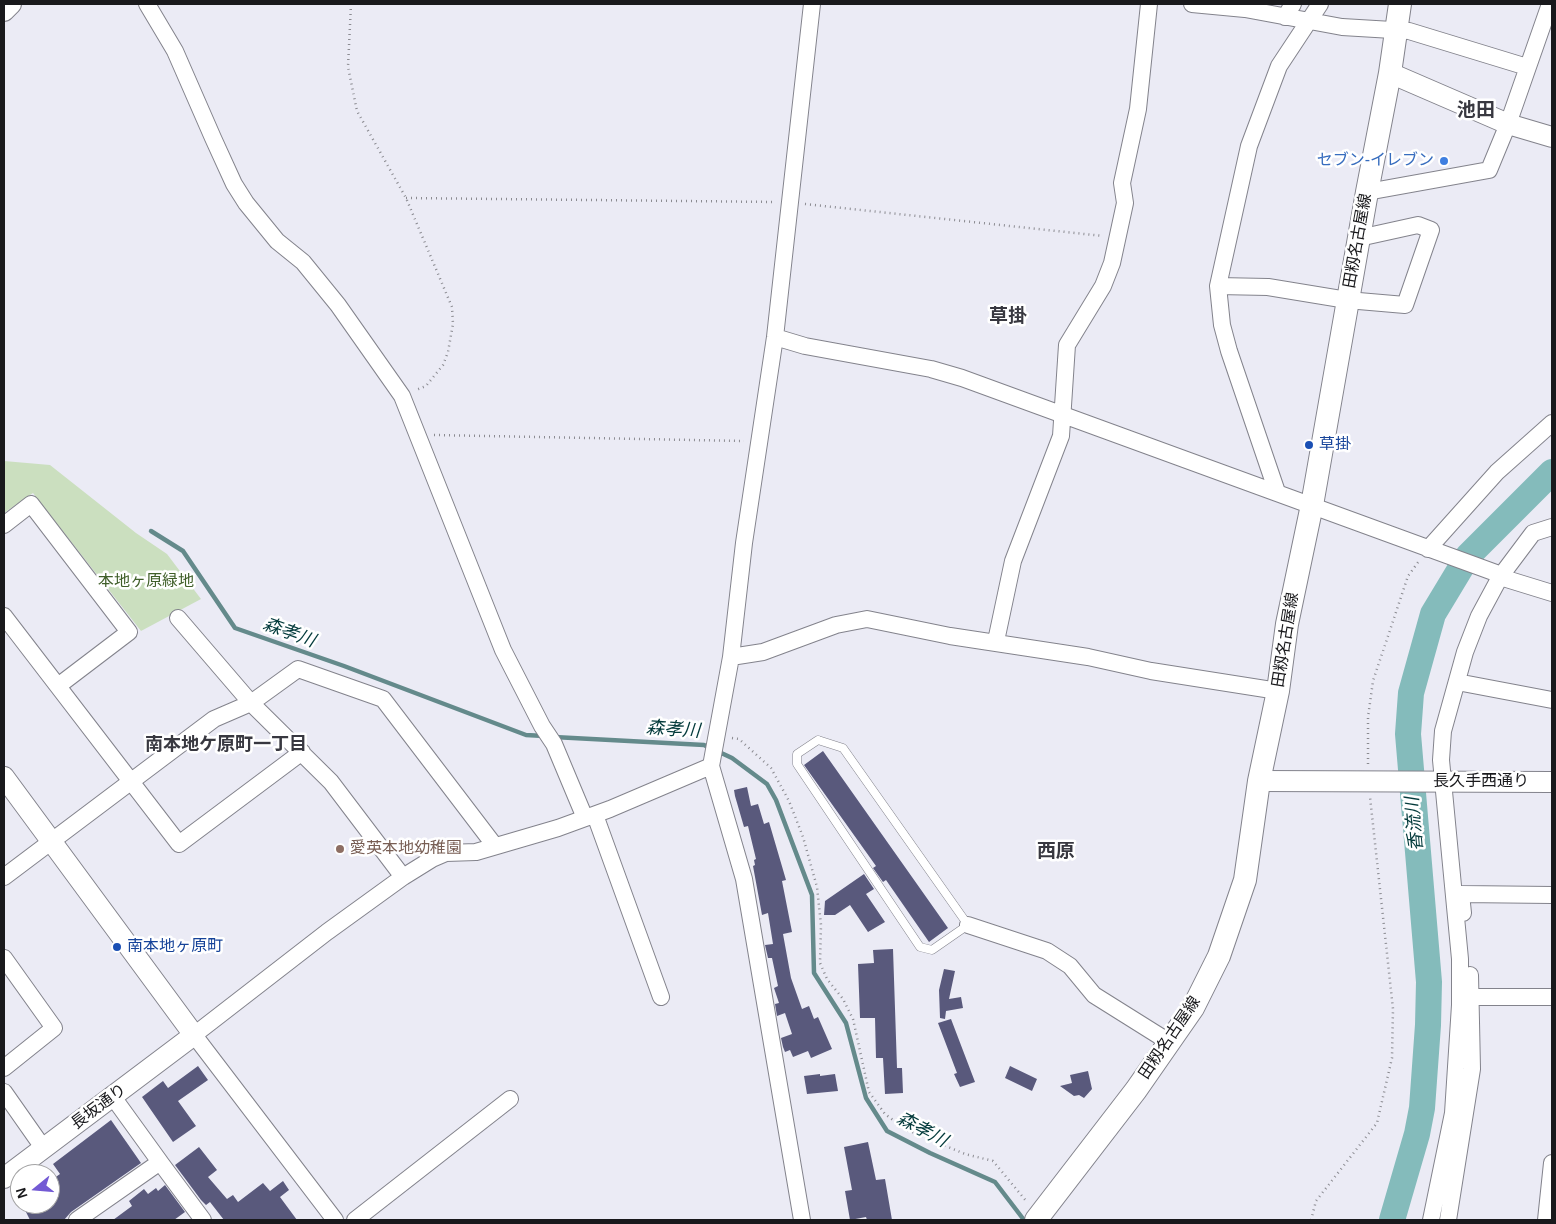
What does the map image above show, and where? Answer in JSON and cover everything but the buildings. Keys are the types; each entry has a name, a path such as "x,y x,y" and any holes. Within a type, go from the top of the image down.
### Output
{"main road":[{"name":"田籾名古屋線","path":"1037,1219 1136,1090 1193,1008 1219,956 1245,880 1259,781 1278,691 1287,624 1312,505 1347,300 1390,73 1400,4"}],"street":[{"path":"4,11 11,4"},
{"path":"147,4 175,51 227,169 246,204 277,241 303,262 338,305 402,396 503,650 542,726 554,744 590,816 661,997"},
{"path":"802,1220 744,879 712,762 732,657 744,543 775,337 789,226 812,4"},
{"path":"996,641 1013,561 1061,436 1064,416 1067,345 1103,286 1112,263 1125,203 1122,183 1138,109 1149,4"},
{"path":"1200,4 1245,9 1289,10 1309,21 1395,32 1409,31 1527,67"},
{"path":"1277,492 1229,351 1222,325 1218,286 1250,146 1279,66 1320,4"},
{"path":"1367,192 1489,170 1508,124 1550,4"},
{"path":"1390,73 1508,124 1552,137"},
{"path":"1218,286 1268,287 1347,300 1404,305 1431,230 1418,225 1359,238"},
{"path":"775,337 804,346 931,369 962,378 1277,492 1498,575 1552,593"},
{"path":"1430,550 1497,472 1552,422"},
{"path":"4,525 31,504 129,632 58,686"},
{"path":"1431,1220 1453,1113 1460,1005 1460,959 1440,781 1443,731 1456,682 1479,616 1498,575 1533,534 1552,527"},
{"path":"4,616 132,780 179,844 302,752"},
{"path":"178,618 251,703 331,782 402,877"},
{"path":"732,657 763,652 836,625 867,619 950,636 996,641 1151,671 1278,691"},
{"path":"4,877 214,719 251,703 298,669 383,699 494,846"},
{"path":"1456,682 1552,700"},
{"path":"194,1035 327,932 402,877 446,852 476,852 590,816 712,762"},
{"path":"4,777 194,1035 335,1220"},
{"name":"長久手西通り","path":"1259,781 1552,782"},
{"path":"1448,1220 1472,1069 1472,997 1461,894 1552,895"},
{"path":"968,925 1047,951 1070,966 1094,995 1169,1042"},
{"path":"4,958 54,1028 4,1068"},
{"path":"1472,997 1552,997"},
{"name":"長坂通り","path":"4,1178 194,1035"},
{"path":"4,1092 44,1149"},
{"path":"113,1097 203,1220"},
{"path":"355,1220 510,1099"},
{"path":"77,1220 160,1162"},
{"path":"1546,1220 1552,1163"}],"lane":[{"path":"818,740 843,748 968,925 932,950 920,946 796,764 797,754 818,740"}],"path":[{"path":"351,4 348,67 356,110 406,198 448,293 452,307 453,324 448,352 436,375 426,386 402,396"},
{"path":"406,198 790,202 1118,237"},
{"path":"418,435 760,441"},
{"path":"1311,1220 1316,1201 1377,1123 1392,1058 1393,1009 1372,782 1368,717 1373,681 1408,576 1430,550"},
{"path":"717,735 739,739 771,768 789,801 803,836 817,887 821,925 820,963 827,980 843,999 853,1020 870,1092 885,1114 905,1129 965,1154 993,1161 1009,1177 1037,1219"}],"green space":[{"name":"本地ヶ原緑地","path":"4,461 50,465 136,533 167,554 201,599 141,631 33,493 4,513"}],"waterway":[{"name":"香流川","path":"1392,1220 1417,1134 1422,1108 1428,1025 1429,982 1408,734 1411,693 1433,614 1468,556 1552,472"},
{"name":"森孝川","path":"151,531 183,551 235,628 344,666 526,735 544,736"},
{"name":"森孝川","path":"554,737 704,745 710,748"},
{"name":"森孝川","path":"717,751 732,758 767,784 776,800 812,895 814,973 846,1023 866,1098 887,1131 930,1153 995,1182 1024,1220"}],"place":[{"name":"セブン-イレブン","path":"1444,161"},
{"name":"草掛","path":"1309,445"},
{"name":"愛英本地幼稚園","path":"340,849"},
{"name":"南本地ヶ原町","path":"117,947"}],"district":[{"name":"池田","path":"1476,111"},
{"name":"草掛","path":"1008,317"},
{"name":"南本地ケ原町一丁目","path":"226,745"},
{"name":"西原","path":"1056,852"}]}
